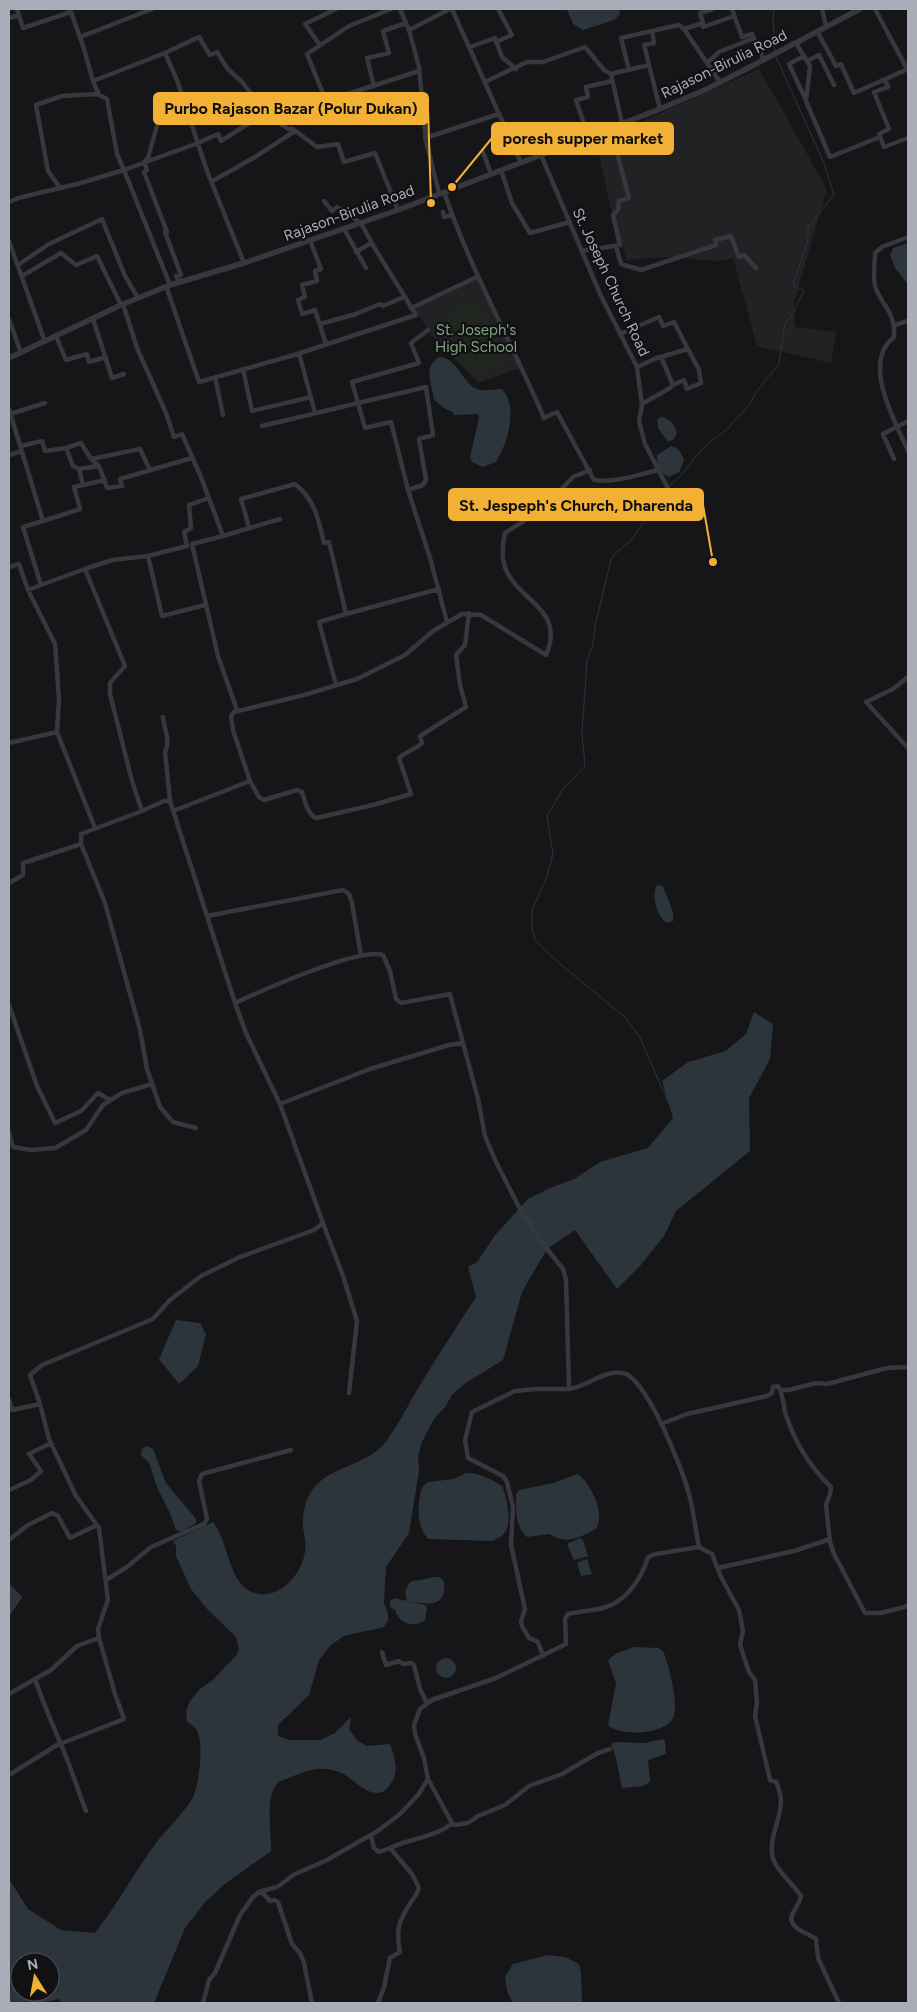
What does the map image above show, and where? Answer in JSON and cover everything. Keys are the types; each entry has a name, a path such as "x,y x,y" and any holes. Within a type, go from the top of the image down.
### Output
{"street":[{"path":"17,9 23,28 71,12 98,94"},
{"path":"80,37 152,9"},
{"path":"320,45 305,24 336,9"},
{"path":"391,9 349,26 306,54 326,101 419,71"},
{"path":"400,9 410,30 419,71 425,138 442,192 477,278 526,374 544,418 558,412 594,480 605,481 658,470"},
{"path":"410,30 451,9 470,47 520,163"},
{"path":"496,42 512,35 498,9"},
{"path":"711,9 700,13 703,27 734,16"},
{"path":"732,9 742,37 752,34 764,60"},
{"path":"822,9 826,26"},
{"name":"Rajason-Birulia Road","path":"9,358 122,305 180,281 244,263 398,210 660,109 764,60 859,9"},
{"path":"817,31 836,66 841,64 854,93 908,69 875,9"},
{"path":"9,18 19,15"},
{"path":"374,86 367,58 389,53 383,32 406,23"},
{"path":"684,29 703,24"},
{"path":"629,70 621,38 679,25 684,29 720,82"},
{"path":"652,31 654,43 644,45 660,109"},
{"path":"93,81 165,53 199,37 210,55 217,52 226,68 244,83 266,114 288,129 295,131 317,146 338,144 344,162 376,153 398,210"},
{"path":"470,47 495,38 502,57 516,69"},
{"path":"707,62 719,52 754,38"},
{"path":"796,43 810,66 806,101"},
{"path":"485,82 516,69 527,62 543,62 586,47 604,70 611,74 648,65"},
{"path":"165,53 211,182 244,263"},
{"path":"834,85 819,55 789,64 830,158 890,130 874,92 888,87 885,79"},
{"path":"582,251 620,245 613,215 618,210 619,201 629,198 616,149 633,142 624,122 611,74"},
{"path":"588,136 576,100 588,97 586,87 612,81"},
{"path":"60,188 48,172 36,106 62,96 98,94 108,99 117,154 168,286 175,315 199,382 300,353 416,315 371,243 361,223 337,208 332,211 324,202"},
{"path":"144,162 148,158 158,118 186,110"},
{"path":"9,202 124,170 198,144 218,134 222,141 266,114"},
{"path":"425,138 500,114"},
{"path":"211,182 295,131"},
{"path":"880,136 884,147 908,138"},
{"path":"483,152 491,174"},
{"name":"St. Joseph Church Road","path":"541,155 601,296 637,367 642,404 639,421 645,444 676,504"},
{"path":"144,162 147,170 144,172 167,232 165,232 181,275 176,276 180,281"},
{"path":"501,170 512,203 530,233 570,222"},
{"path":"443,212 444,217 452,216"},
{"path":"18,265 48,244 102,219 125,276 138,298"},
{"path":"344,229 366,268"},
{"path":"616,246 621,264 642,270 716,245 715,240 731,236 739,257 744,255 756,268"},
{"path":"908,237 882,247 875,253 875,288 895,325 894,337 887,342 880,359 880,378 884,393 898,428 907,444 908,451"},
{"path":"310,240 321,269 315,270 317,281 302,285 305,298 298,300 302,314 316,310 326,344"},
{"path":"9,241 45,342"},
{"path":"356,252 371,243"},
{"path":"22,276 61,253 76,265 97,256 122,305 137,348 174,437 182,434 223,536"},
{"path":"411,308 477,278"},
{"path":"320,324 356,314 380,304 383,306 404,297"},
{"path":"620,334 659,317 663,326 674,322 699,370 702,383 687,389 684,380 642,404"},
{"path":"9,319 21,353"},
{"path":"93,319 112,378 124,374"},
{"path":"895,325 908,321"},
{"path":"428,330 410,343 419,363 352,382 365,428 390,422 447,622"},
{"path":"56,336 66,360 87,354 89,362 106,358"},
{"path":"637,367 688,349"},
{"path":"300,353 315,412"},
{"path":"661,357 673,385"},
{"path":"243,370 252,412 311,397"},
{"path":"215,377 223,414"},
{"path":"262,426 426,387 433,436 419,439 426,480 423,485 408,490"},
{"path":"43,521 10,412 45,403"},
{"path":"894,459 883,434 898,428 908,421"},
{"path":"9,430 15,428"},
{"path":"9,455 21,448 42,441 45,451 66,448 81,443 91,459 99,466 107,488 122,486 120,478 192,458"},
{"path":"66,448 73,466 79,468 99,466"},
{"path":"91,459 140,449 150,470"},
{"path":"79,468 82,485"},
{"path":"469,613 465,645 456,654 460,685 466,707 420,736 422,743 416,749 403,754 399,758 411,794 373,806 316,818 309,811 302,792 297,790 264,800 259,797 250,781 233,730 231,716 237,710 296,697 357,679 404,655 447,622 462,614 469,613 481,615 546,655 550,646 550,627 546,613 512,580 507,571 503,555 505,534 544,508 572,477 590,470"},
{"path":"41,585 23,527 80,509 74,486 105,480"},
{"path":"249,527 241,499 295,484 306,493 317,515 324,543 329,542 346,614"},
{"path":"209,498 189,505 191,528 184,532 218,656 237,710"},
{"path":"28,590 112,560 148,556 280,519"},
{"path":"148,556 162,616 205,605"},
{"path":"9,568 18,564 28,590 55,644 59,699 57,732 95,828"},
{"path":"85,570 125,666 110,683 110,694 132,781 142,811"},
{"path":"336,686 319,622 438,589"},
{"path":"908,677 893,689 866,702 908,748"},
{"path":"163,717 167,737 168,748 165,752 172,811 235,1003 246,1033 280,1104 343,1276 356,1321 349,1393"},
{"path":"9,743 57,732"},
{"path":"172,811 250,781"},
{"path":"170,801 164,801 81,834 81,844 105,903 140,1030 147,1069 160,1107 174,1122 196,1128"},
{"path":"9,883 23,875 23,863 81,844"},
{"path":"207,916 343,890 349,894 352,903 361,956"},
{"path":"235,1003 288,979 373,954 383,955 390,971 396,1000 401,1003 450,994 478,1099 485,1136 519,1207 544,1245 563,1269 566,1280 569,1389"},
{"path":"9,1005 37,1086 55,1124 81,1111 98,1093 110,1100"},
{"path":"280,1104 370,1069 449,1045 462,1044"},
{"path":"9,1132 14,1148 31,1150 55,1148 86,1130 103,1105 110,1100 122,1093 152,1084"},
{"path":"9,1775 32,1759 60,1744 124,1719 99,1638 98,1629 108,1600 97,1526 76,1496 51,1443 30,1375 42,1365 153,1319 170,1300 201,1276 240,1257 314,1230 322,1223"},
{"path":"781,1390 789,1390 816,1383 827,1384 887,1368 908,1366"},
{"path":"543,1656 538,1642 529,1638 522,1626 525,1609 511,1546 513,1507 507,1482 503,1476 468,1458 465,1440 467,1425 472,1412 484,1404 514,1391 579,1388 600,1376 620,1372 630,1375 646,1394 674,1450 692,1504 699,1547"},
{"path":"661,1424 677,1417 767,1396 772,1393 773,1387 778,1386 803,1454 830,1488 826,1505 830,1539 834,1554 866,1613 908,1606"},
{"path":"9,1399 12,1410 40,1404"},
{"path":"9,1490 31,1480 41,1471 29,1454 51,1443"},
{"path":"106,1580 127,1567 151,1547 204,1524 207,1519 199,1481 202,1474 291,1450"},
{"path":"9,1540 28,1525 52,1513 58,1516 70,1538 97,1526"},
{"path":"718,1568 794,1550 830,1539"},
{"path":"610,1749 598,1753 562,1774 529,1786 505,1805 478,1816 468,1823 454,1826 428,1778 414,1725 420,1709 427,1704 496,1678 567,1643 565,1619 568,1614 608,1606 618,1601 635,1585 648,1557 695,1546 699,1547 712,1554 726,1587 737,1603 744,1631 740,1644 749,1672 754,1676 757,1703 755,1716 770,1780 776,1782 781,1798 782,1808 772,1855 777,1866 801,1896 799,1904 791,1916 792,1923 796,1928 816,1939 818,1958 839,2003"},
{"path":"9,1694 51,1670 77,1646 99,1638"},
{"path":"382,1652 386,1665 399,1661 403,1664 412,1663 427,1704"},
{"path":"35,1679 86,1811"},
{"path":"203,2003 209,1980 215,1973 240,1915 253,1897 259,1892 277,1887 295,1874 332,1858 371,1835 412,1803 428,1778"},
{"path":"371,1835 374,1848 379,1852 400,1843 446,1829 452,1823"},
{"path":"378,2003 382,1996 390,1958 400,1952 398,1928 419,1888 409,1870 390,1848"},
{"path":"259,1892 270,1901 275,1900 278,1902 292,1944 300,1953 304,1963 312,2003"}],"shaded area":[{"path":"567,9 619,9 620,14 614,20 583,30 573,24"},
{"path":"759,69 827,189 794,302 795,327 836,332 831,363 757,346 733,258 716,261 666,257 627,260 610,206 596,140"},
{"path":"908,243 908,284 895,268 890,255 893,248"},
{"path":"477,280 520,368 478,383 432,336 413,306"},
{"path":"440,357 456,366 467,382 477,389 502,389 507,396 510,405 510,426 504,446 496,462 483,467 472,462 470,457 479,418 478,414 454,415 452,411 447,410 434,400 429,371 434,361"},
{"path":"661,417 671,422 677,433 674,439 668,442 658,428 657,419"},
{"path":"671,446 678,449 684,461 679,472 669,477 660,468 657,462 657,455"},
{"path":"657,885 663,886 672,908 673,921 667,923 660,916 655,900"},
{"path":"754,1012 773,1024 770,1059 749,1098 750,1151 676,1211 664,1236 640,1266 617,1289 575,1230 547,1249 522,1292 503,1360 464,1384 451,1396 446,1406 434,1419 422,1442 418,1456 419,1471 409,1533 386,1567 384,1603 388,1613 388,1620 384,1627 344,1636 331,1645 319,1660 309,1695 278,1725 278,1736 290,1740 321,1740 335,1733 351,1717 349,1729 358,1741 367,1746 390,1744 396,1770 390,1785 379,1793 372,1792 366,1790 342,1773 320,1769 308,1771 280,1781 275,1787 270,1804 271,1851 225,1884 206,1901 185,1928 154,2003 61,2003 60,1952 10,1952 10,2002 46,2002 9,2003 9,1879 28,1909 61,1930 95,1933 151,1850 177,1819 195,1793 199,1775 200,1743 196,1729 187,1721 186,1711 190,1701 200,1689 213,1680 236,1656 239,1649 236,1637 208,1610 191,1589 176,1556 176,1546 173,1541 213,1522 219,1531 236,1575 249,1591 268,1594 276,1592 290,1581 300,1567 305,1551 303,1516 306,1501 320,1482 337,1471 375,1452 392,1433 431,1366 476,1297 468,1267 477,1262 496,1234 528,1199 574,1179 600,1162 648,1148 673,1118 662,1081 688,1062 726,1051 746,1034"},
{"path":"176,1320 200,1323 206,1334 198,1366 179,1384 159,1359"},
{"path":"147,1446 153,1449 166,1483 196,1519 196,1523 181,1532 176,1530 157,1487 149,1463 141,1455 142,1449"},
{"path":"466,1473 485,1477 502,1486 506,1496 508,1516 505,1532 501,1537 492,1541 428,1539 421,1527 419,1514 422,1487 428,1482 454,1479"},
{"path":"578,1474 588,1485 596,1500 599,1523 596,1529 567,1540 549,1534 527,1537 518,1523 516,1494 519,1490 553,1483"},
{"path":"580,1538 583,1540 588,1556 574,1560 567,1544"},
{"path":"587,1559 592,1574 581,1576 577,1563"},
{"path":"439,1577 444,1581 444,1590 439,1600 434,1603 407,1601 405,1591 410,1582"},
{"path":"9,1583 22,1597 9,1617"},
{"path":"394,1598 425,1605 427,1608 425,1620 416,1624 403,1621 395,1610 390,1607 390,1601"},
{"path":"634,1647 658,1648 663,1651 668,1665 675,1701 674,1716 670,1722 663,1727 643,1732 623,1731 608,1725 616,1683 608,1660 617,1653"},
{"path":"446,1658 453,1661 456,1668 453,1675 446,1678 439,1675 436,1668 439,1661"},
{"path":"663,1739 666,1754 648,1760 650,1782 643,1786 622,1788 611,1744 616,1742 645,1743"},
{"path":"548,1955 565,1957 579,1964 582,2003 513,2003 507,1991 505,1977 513,1964"}],"green space":[{"name":"St. Joseph's High School","path":"478,300 507,361 473,377 444,316"}],"waterway":[{"path":"774,9 775,51"},
{"path":"669,486 682,475 705,446 731,426 779,364 785,323 791,317 804,292 802,289 794,287 794,282 808,240 808,227 834,195 824,163 776,57"},
{"path":"666,489 632,539 611,560 595,626 593,644 587,661 582,734 585,766 563,789 547,816 553,854 546,879 532,910 532,928 535,940 561,965 625,1017 640,1038 669,1104"}],"place":[{"name":"poresh supper market","path":"452,187"},
{"name":"Purbo Rajason Bazar (Polur Dukan)","path":"431,203"},
{"name":"St. Jespeph's Church, Dharenda","path":"713,562"}]}
